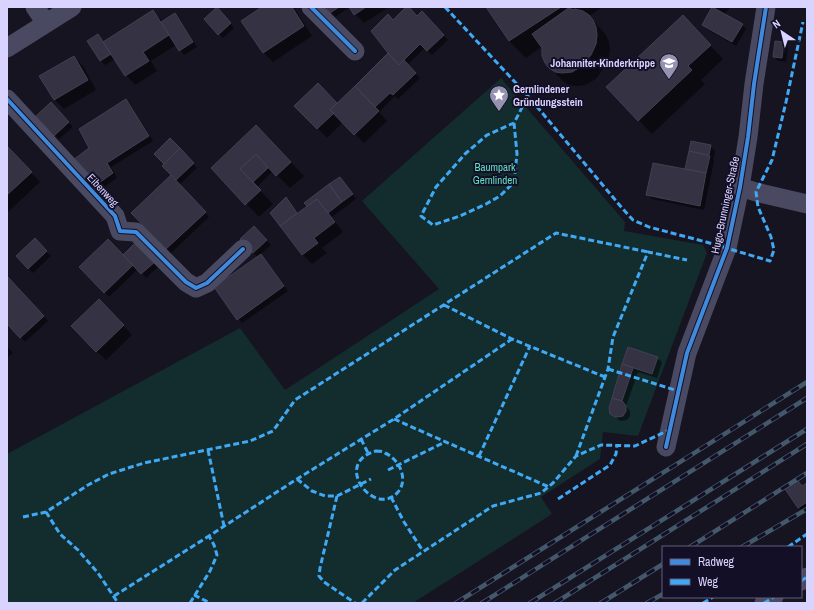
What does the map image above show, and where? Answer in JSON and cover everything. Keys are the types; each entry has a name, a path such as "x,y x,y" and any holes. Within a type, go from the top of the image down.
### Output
{"street":[{"path":"35,7 46,23"},
{"path":"7,48 72,7"},
{"path":"311,7 355,51"},
{"name":"Hugo-Brunninger-Straße","path":"666,447 687,353 727,248 740,187 766,7"},
{"name":"Eibenweg","path":"7,99 115,216 120,231 136,232 186,282 196,288 207,283 244,249"},
{"path":"740,187 807,204"}],"green space":[{"name":"Baumpark Gernlinden","path":"501,78 625,222 624,231 703,245 707,253 638,436 603,432 600,459 541,497 552,514 413,603 7,603 7,454 240,328 285,390 439,289 362,201"}],"building":[{"path":"217,7 231,23 218,35 204,19"},
{"path":"262,7 292,7 304,26 263,53 241,21"},
{"path":"326,7 339,7 330,13"},
{"path":"349,7 366,7 354,15"},
{"path":"406,7 409,7 417,16 422,11 444,35 427,51 420,44 399,65 371,31 388,14 393,20"},
{"path":"486,7 561,7 509,41"},
{"path":"570,7 572,10 575,9 583,11 593,20 597,35 596,44 591,55 582,66 572,72 555,72 545,63 542,56 542,48 532,34"},
{"path":"712,7 743,24 732,42 702,25"},
{"path":"153,10 169,35 143,52 149,61 125,76 103,42"},
{"path":"175,13 193,42 179,51 161,22"},
{"path":"683,15 711,45 688,66 692,70 638,121 606,87"},
{"path":"98,34 111,54 100,61 87,41"},
{"path":"775,41 784,42 782,58 773,57"},
{"path":"388,53 399,65 404,60 416,73 393,95 390,93 375,107 355,86"},
{"path":"74,56 88,80 54,100 39,76"},
{"path":"318,83 337,103 330,110 334,113 317,129 294,106"},
{"path":"355,86 379,111 354,135 330,110"},
{"path":"126,99 149,136 107,163 113,173 96,185 73,160 89,148 79,129"},
{"path":"51,102 69,122 54,136 36,116"},
{"path":"256,125 291,162 276,176 256,154 240,169 261,190 245,205 211,168"},
{"path":"170,138 180,148 164,164 154,154"},
{"path":"691,141 711,145 709,155 689,151"},
{"path":"7,146 32,172 7,195"},
{"path":"180,148 194,163 176,180 162,166"},
{"path":"689,151 710,156 706,173 685,169"},
{"path":"256,154 268,168 253,182 240,169"},
{"path":"653,163 706,173 700,206 646,195"},
{"path":"171,175 206,212 166,249 131,213"},
{"path":"340,177 353,194 342,202 329,184"},
{"path":"329,184 342,202 328,213 317,199 307,206 304,203"},
{"path":"286,197 297,213 280,226 270,213"},
{"path":"317,199 335,222 314,238 318,243 302,255 280,226"},
{"path":"254,226 267,240 253,253 240,239"},
{"path":"35,238 47,251 28,269 16,256"},
{"path":"108,239 133,265 104,293 79,267"},
{"path":"137,241 156,261 141,274 123,255"},
{"path":"261,254 284,286 237,320 214,287"},
{"path":"7,276 44,316 20,338 7,324"},
{"path":"99,299 124,325 96,352 71,326"},
{"path":"628,347 658,357 652,374 622,364"},
{"path":"622,364 633,368 622,401 612,398"},
{"path":"612,398 622,401 626,406 626,411 623,416 615,417 610,414 609,408"},
{"path":"798,481 802,486 807,483 807,502 798,508 785,489"}],"railway":[{"path":"456,603 807,382"},
{"path":"482,603 807,398"},
{"path":"530,603 807,429"},
{"path":"555,603 807,444"},
{"path":"692,546 807,473"},
{"path":"744,546 807,509"},
{"path":"601,603 662,565"},
{"path":"647,603 662,595"}],"marked path":[{"path":"445,7 528,96 633,220 649,227 770,261 774,250 771,237 758,207 756,192 772,160 803,22"},
{"path":"514,123 517,154 514,182 500,196 460,216 433,225 421,216 436,187 465,154 487,135 514,123 528,96"},
{"path":"23,517 46,512 88,485 109,474 144,463 250,441 273,431 295,400 556,233 648,252"},
{"path":"576,456 608,369 613,337 648,252 687,260"},
{"path":"444,305 512,339 605,377"},
{"path":"190,603 210,571 217,555 209,536 394,419 512,339"},
{"path":"479,456 530,346"},
{"path":"608,369 678,391"},
{"path":"394,419 549,487"},
{"path":"362,603 395,570 493,506 541,493 553,483 576,456 601,445 635,446 669,430"},
{"path":"361,439 368,453"},
{"path":"388,470 445,442"},
{"path":"558,499 610,465 616,454 617,445"},
{"path":"208,450 224,526"},
{"path":"376,451 381,451 390,456 401,470 403,481 401,487 398,492 389,498 379,499 369,494 362,486 357,476 357,466 363,457 376,451"},
{"path":"297,479 312,491 325,496 337,496 371,479"},
{"path":"337,496 319,576 324,582 355,603"},
{"path":"391,497 404,522 423,551"},
{"path":"46,512 60,534 78,550 98,573 118,603"},
{"path":"789,546 807,534"},
{"path":"114,596 209,536"},
{"path":"802,580 807,577"},
{"path":"194,595 210,603"},
{"path":"703,603 711,598"},
{"path":"764,603 772,598"}],"cycle path":[{"path":"311,7 355,51"},
{"path":"666,447 687,353 727,248 740,187 766,7"},
{"path":"7,99 115,216 120,231 136,232 186,282 196,288 207,283 243,249"}],"place":[{"name":"Johanniter-Kinderkrippe","path":"669,80"},
{"name":"Gernlindener Gründungsstein","path":"499,112"}]}
